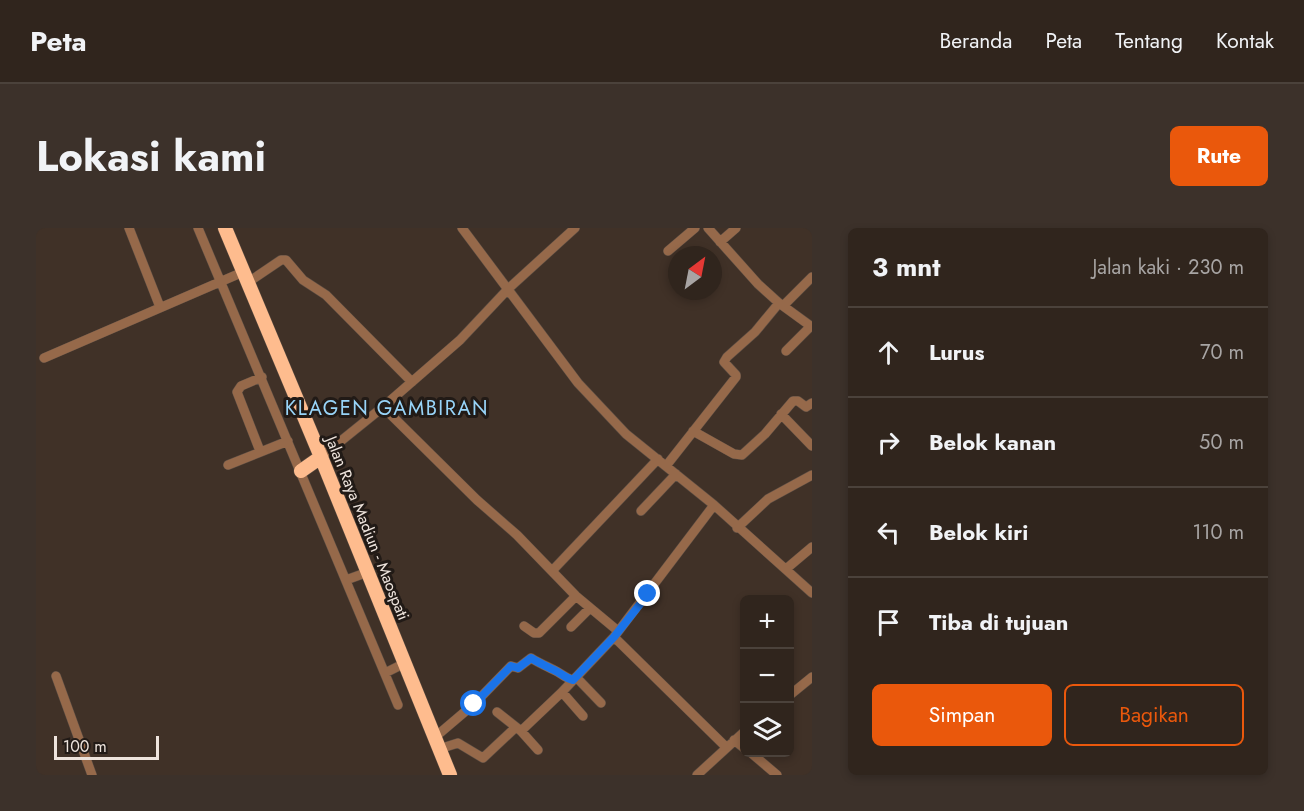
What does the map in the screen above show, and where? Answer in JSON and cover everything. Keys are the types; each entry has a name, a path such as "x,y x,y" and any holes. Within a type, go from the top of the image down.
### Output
{"highway":[{"name":"Jalan Raya Madiun - Maospati","path":"225,228 450,775"},
{"path":"301,471 321,457"}],"street":[{"path":"129,228 160,307"},
{"path":"198,228 398,705"},
{"path":"462,228 578,383 626,434 714,505 812,593"},
{"path":"321,457 460,340 508,289 575,228"},
{"path":"674,246 695,228"},
{"path":"708,228 744,270 781,304 812,327 786,351"},
{"path":"720,242 736,228"},
{"path":"44,357 220,282 245,278 281,260 286,260 303,280 326,295 412,382"},
{"path":"666,466 736,377 724,362 727,357 812,277"},
{"path":"260,451 237,392 240,386 262,377"},
{"path":"693,431 734,454 742,455 765,434 796,399 806,407 812,403"},
{"path":"383,407 477,500 517,535 726,747"},
{"path":"781,414 812,446"},
{"path":"228,465 288,441"},
{"path":"552,571 658,459"},
{"path":"641,511 676,474"},
{"path":"737,528 768,499 812,475"},
{"path":"437,743 458,743 483,758 519,729 561,692 616,634 714,505"},
{"path":"786,569 812,547"},
{"path":"346,580 368,572"},
{"path":"524,626 534,633 539,633 576,596"},
{"path":"572,627 590,608"},
{"path":"437,743 511,666 518,668 531,658 567,679 575,678"},
{"path":"385,673 405,663"},
{"path":"56,676 92,775"},
{"path":"794,691 812,677"},
{"path":"575,678 601,703"},
{"path":"561,692 583,716"},
{"path":"497,712 519,729 537,750"},
{"path":"697,775 740,735"},
{"path":"734,740 740,745"},
{"path":"755,757 777,775"}],"district":[{"name":"KLAGEN GAMBIRAN","path":"387,408"}],"route":[{"path":"474,704 511,666 518,668 531,658 567,679 573,680 614,637 648,594"}]}
